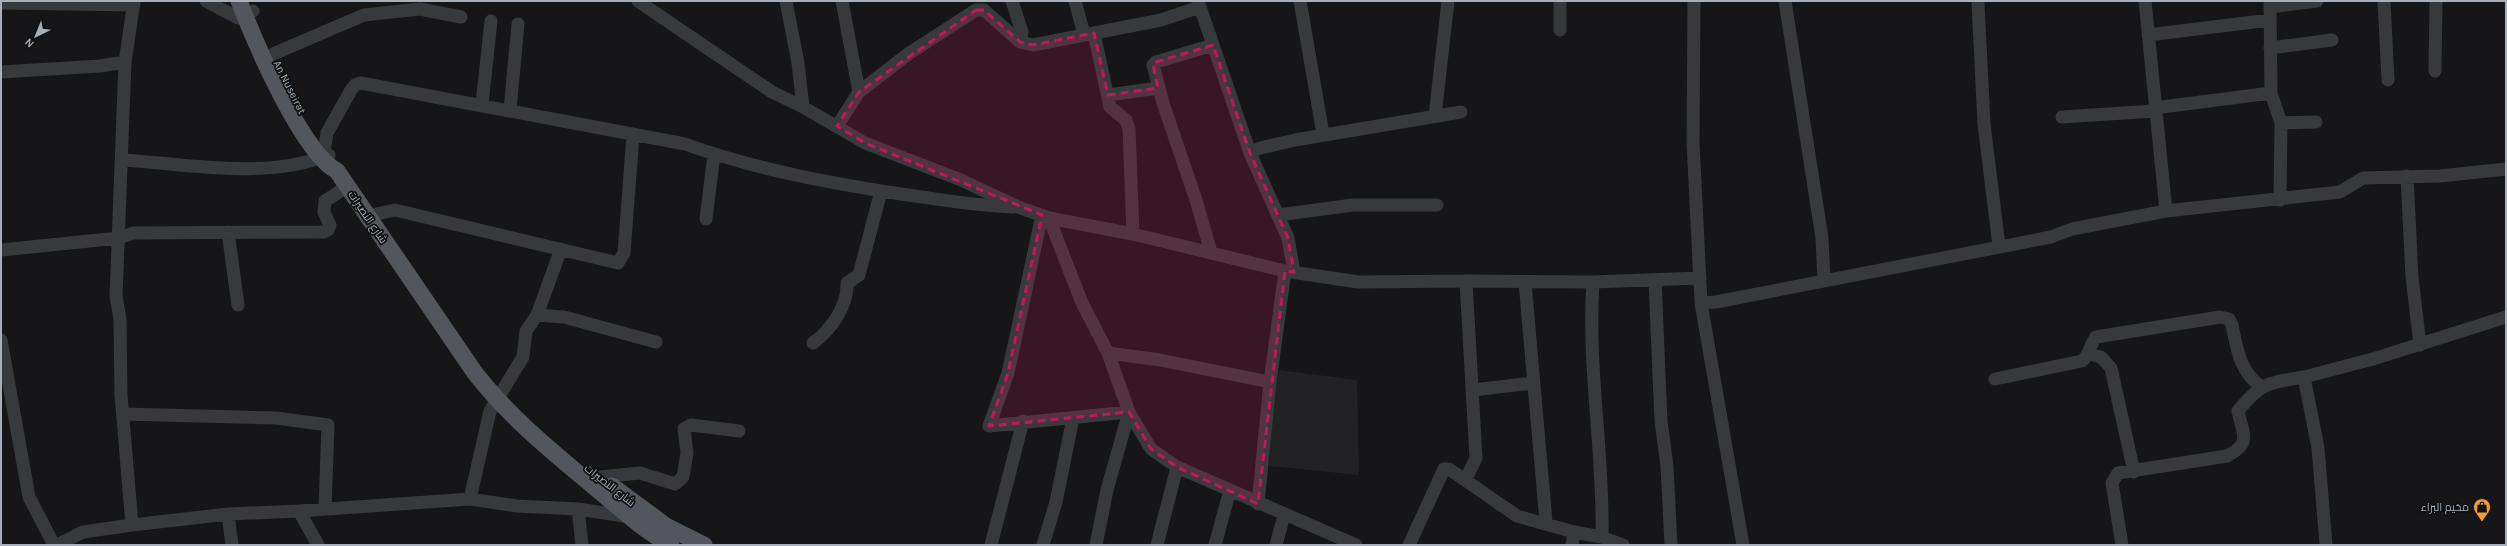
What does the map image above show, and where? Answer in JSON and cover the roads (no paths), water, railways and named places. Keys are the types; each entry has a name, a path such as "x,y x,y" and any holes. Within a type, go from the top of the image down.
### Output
{"main road":[{"name":"An Nuseirat","path":"247,7 273,54 301,110 337,171"},
{"path":"247,7 281,95 297,123 325,153"},
{"name":"شارع النصيرات","path":"337,171 475,373 496,401 542,445 632,518 670,545"},
{"name":"شارع النصيرات","path":"518,422 543,436 666,526 704,545"}],"street":[{"path":"206,1 238,18 247,7"},
{"path":"638,1 772,92 803,107 865,143 961,180 1018,207 1046,217 1133,234 1290,272 1358,282 1592,282 1700,278"},
{"path":"786,1 798,62 803,107"},
{"path":"842,1 859,92"},
{"path":"1012,1 1022,32 1020,42"},
{"path":"1075,1 1089,34 1110,107 1126,120 1128,129 1133,234"},
{"path":"1300,1 1323,134"},
{"path":"1435,116 1448,1"},
{"path":"1560,1 1560,30"},
{"path":"1694,1 1694,142 1701,303 1743,545"},
{"path":"1785,1 1822,238 1824,281"},
{"path":"2145,1 2154,109 2166,211"},
{"path":"2148,35 2270,9 2317,1"},
{"path":"2384,1 2388,80"},
{"path":"2434,71 2436,1"},
{"path":"1,3 134,3 125,62 123,160 116,296 120,319 121,395 124,414 132,525"},
{"path":"1978,3 1984,124 1999,246"},
{"path":"837,126 859,92 908,54 976,10 984,10 1020,42 1033,45 1161,20 1199,4 1250,153 1288,238 1290,272 1270,382 1258,504"},
{"path":"2270,9 2271,93 2280,123 2280,200"},
{"path":"273,54 364,15 420,10 461,17"},
{"path":"482,104 491,21"},
{"path":"510,110 518,24"},
{"path":"2270,48 2332,40"},
{"path":"1211,252 1196,200 1158,88 1153,65 1156,62 1213,45"},
{"path":"1,72 100,66 125,62"},
{"path":"123,160 209,169 298,165 325,153 327,133 354,85 361,83 482,104 633,135 685,144 714,154 842,185 988,206 1018,207"},
{"path":"1108,96 1158,88"},
{"path":"2062,117 2154,109 2271,93"},
{"path":"1250,153 1260,148 1323,134 1461,112"},
{"path":"2280,123 2316,122"},
{"path":"368,216 395,210 618,263 624,253 633,135"},
{"path":"706,219 714,154"},
{"path":"1701,303 2051,237 2072,229 2166,211 2280,200 2340,192 2363,178 2440,176 2506,168"},
{"path":"2407,176 2412,277 2420,345"},
{"path":"1,250 119,238 133,233 324,232 328,230 330,225 324,212 325,201 348,186"},
{"path":"813,344 826,334 848,293 848,283 859,275 881,191"},
{"path":"1278,215 1354,205 1437,205"},
{"path":"1046,217 1082,303 1108,353 1129,412 1151,449 1177,467 1284,515 1334,540 1356,545"},
{"path":"1046,217 1008,373 989,426 1023,421 1073,418 1129,412"},
{"path":"228,232 238,305"},
{"path":"470,499 490,411 523,357 526,331 537,315 561,249"},
{"path":"1656,280 1661,421 1667,466 1671,545"},
{"path":"1466,281 1476,458 1466,479"},
{"path":"1525,282 1532,383 1546,522"},
{"path":"1592,282 1590,315 1603,496 1602,537"},
{"path":"537,315 564,317 656,342"},
{"path":"1995,379 2082,361 2090,354 2092,342 2096,337 2220,317 2229,319 2232,325 2243,368 2251,380 2262,387"},
{"path":"2122,545 2112,483 2118,473 2134,472 2227,456 2241,449 2244,442 2238,411 2252,394 2262,387 2269,383 2304,377 2420,345 2506,317"},
{"path":"1,340 28,498 55,545 83,532 228,514 299,511 470,499 517,506 578,509 632,518"},
{"path":"1108,353 1160,360 1270,382"},
{"path":"2090,354 2101,357 2111,368 2134,472"},
{"path":"2304,377 2318,448 2326,545"},
{"path":"1473,390 1532,383"},
{"path":"1096,545 1107,490 1129,412"},
{"path":"124,414 276,418 328,425 326,508"},
{"path":"1043,545 1056,502 1073,418"},
{"path":"996,544 1023,421"},
{"path":"600,477 640,473 675,484 683,477 687,453 684,429 691,425 739,431"},
{"path":"1157,545 1177,467"},
{"path":"1409,545 1444,469 1450,469 1517,516 1546,522 1574,532 1602,537 1623,545"},
{"path":"1215,545 1230,490"},
{"path":"578,509 582,545"},
{"path":"299,511 318,545"},
{"path":"228,514 232,545"},
{"path":"1276,545 1284,515"},
{"path":"1572,545 1574,532"}],"place":[{"name":"مخيم البراء","path":"2482,522"}]}
